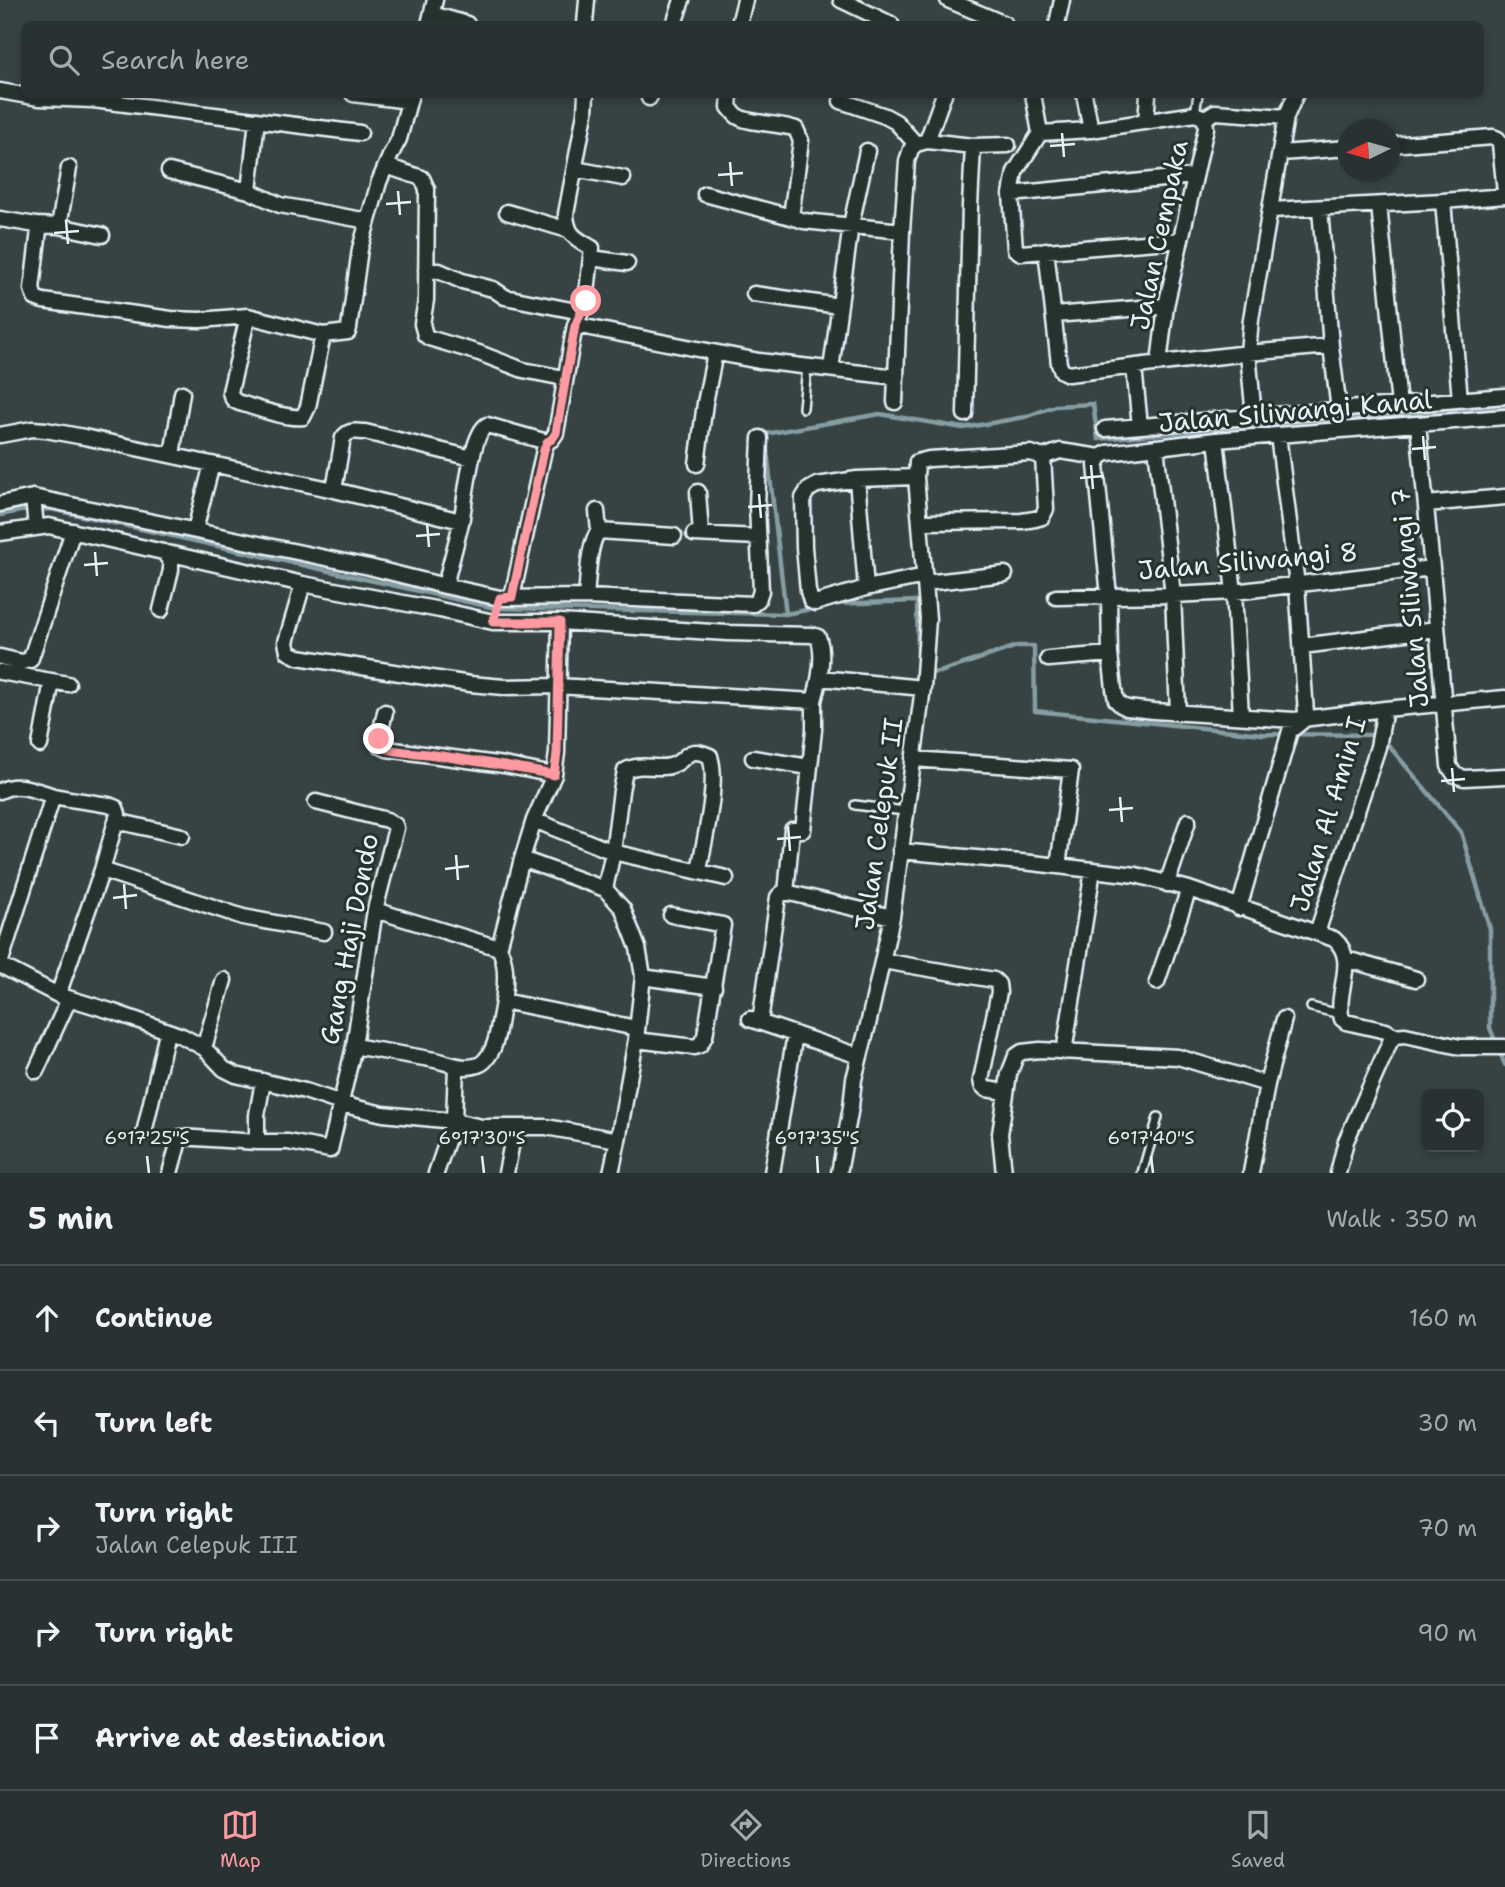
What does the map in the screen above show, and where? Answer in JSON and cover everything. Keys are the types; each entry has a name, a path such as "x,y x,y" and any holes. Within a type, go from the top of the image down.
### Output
{"street":[{"path":"585,21 587,0"},
{"path":"675,21 682,0"},
{"path":"740,21 745,0"},
{"path":"841,0 884,21"},
{"path":"948,0 998,21"},
{"path":"1058,21 1062,0"},
{"path":"432,13 457,21"},
{"path":"0,91 21,95"},
{"path":"39,98 93,100 360,133"},
{"path":"36,225 39,239 32,289 35,298 43,301 171,319 200,320 247,316 323,335 348,332 360,249 379,182 399,139 410,98"},
{"path":"568,230 566,214 586,98"},
{"path":"730,98 729,107 736,116 752,121 783,124 796,129 801,141 791,217"},
{"path":"895,402 907,161 911,149 921,142 942,98"},
{"path":"1034,98 1040,133 1015,172 1011,194 1017,252 1181,240"},
{"path":"1085,98 1091,130"},
{"path":"1146,121 1148,98"},
{"path":"1254,417 1248,353 1251,319 1286,117 1294,98"},
{"path":"841,102 885,116 921,142 973,146 1008,145"},
{"path":"1040,133 1091,130 1215,112 1286,117"},
{"name":"Jalan Cempaka","path":"1159,363 1166,306 1206,128 1200,116"},
{"path":"249,191 257,120"},
{"path":"1271,210 1443,201 1505,194 1498,139 1493,137 1400,144"},
{"path":"965,414 973,146"},
{"path":"1281,153 1337,149"},
{"path":"831,369 851,225 867,151"},
{"path":"386,166 422,178 427,189 425,300 422,324 425,335 523,370 564,379"},
{"path":"59,226 69,169"},
{"path":"575,169 623,178"},
{"path":"169,171 249,191 280,205 368,221"},
{"path":"1011,194 1194,176"},
{"path":"705,194 804,221 902,231"},
{"path":"1443,201 1460,400"},
{"path":"1379,205 1399,405"},
{"path":"1320,208 1339,410"},
{"path":"493,621 504,599 547,442 556,433 564,379 578,319 586,301 592,258 592,248 575,238 568,230 507,212"},
{"path":"0,219 59,226 102,235"},
{"path":"1046,250 1059,364 1062,371 1068,374 1331,346"},
{"path":"592,258 627,263"},
{"path":"426,270 439,271 462,281 493,289 505,297 578,319 715,354 896,377"},
{"path":"754,294 839,306"},
{"path":"1054,315 1166,306"},
{"path":"247,316 230,391 235,402 254,407 299,418 303,416 308,407 323,335"},
{"path":"697,464 705,402 715,354"},
{"path":"1134,367 1140,426"},
{"path":"172,455 182,393"},
{"path":"1105,429 1505,396"},
{"name":"Jalan Siliwangi Kanal","path":"1098,461 1107,453 1216,440 1505,417"},
{"name":"Jalan Siliwangi 7","path":"1418,424 1449,766 1455,775 1464,778 1505,776"},
{"path":"445,586 461,521 472,458 483,426 547,442"},
{"path":"0,435 32,429 46,430 334,490 461,521"},
{"path":"334,490 343,438 351,431 472,458"},
{"path":"1239,908 1284,748 1290,731 1305,719 1306,713 1297,585 1278,435"},
{"path":"0,504 33,499 195,530 504,599 586,597 753,604 758,600 761,591 758,537 760,438"},
{"path":"1216,440 1234,592 1241,716"},
{"path":"1156,447 1173,595 1178,713"},
{"path":"1005,574 925,579 866,588 815,603 811,601 808,591 803,498 808,490 817,485 857,479 916,477 917,462 929,459 1031,453 1043,457 1060,451 1098,461 1109,596 1110,654 1116,700 1121,705 1138,710 1294,720 1384,716 1444,703 1505,698"},
{"path":"921,522 1023,521 1042,517 1045,509 1043,457"},
{"path":"195,530 212,464"},
{"name":"Jalan Celepuk II","path":"839,1173 859,1056 892,917 923,686 928,620 916,477"},
{"path":"857,479 866,588"},
{"path":"698,492 698,534 758,537"},
{"path":"1426,504 1505,497"},
{"path":"33,499 36,524"},
{"path":"597,511 599,531"},
{"path":"0,533 36,524 49,526 303,584 493,621 560,622 818,637 820,678 814,701 814,730 803,830 792,830 786,893"},
{"path":"0,657 22,662 32,658 73,531"},
{"path":"586,597 592,544 599,531 674,536"},
{"path":"162,610 171,570 171,563 164,552"},
{"name":"Jalan Siliwangi 8","path":"1056,597 1234,592 1432,568"},
{"path":"303,584 286,642 288,652 292,655 470,684 504,687 557,686 814,701"},
{"path":"354,1046 472,1067 487,1059 495,1043 503,1001 505,971 499,948 534,820 554,775 557,753 560,622"},
{"path":"1302,646 1437,629"},
{"path":"1048,659 1110,654"},
{"path":"0,672 68,684"},
{"path":"820,678 923,686"},
{"path":"40,745 52,681"},
{"path":"386,712 379,745 387,749 504,765 554,775"},
{"name":"Jalan Al Amin I","path":"1317,933 1378,747 1384,716"},
{"path":"605,889 625,771 643,766 669,767 685,756 700,751 710,756 714,768 699,871"},
{"path":"753,758 809,766"},
{"path":"913,759 1071,770 1058,866"},
{"path":"0,791 12,786 31,788 53,796 109,805 116,808 118,814 63,997 36,1071"},
{"path":"53,796 0,965 63,997 182,1036 204,1048 225,1069 236,1075 305,1091 383,1114 482,1126 546,1127 618,1140"},
{"name":"Gang Haji Dondo","path":"257,1142 288,1142 330,1150 354,1046 374,910 396,826 387,820 316,802"},
{"path":"534,820 613,852 726,878"},
{"path":"116,821 182,836"},
{"path":"1167,884 1188,821"},
{"path":"900,851 1136,875 1189,889 1334,939 1341,944 1346,959 1340,1014 1346,1022 1386,1031 1394,1036 1405,1035 1460,1047 1500,1047"},
{"path":"522,859 605,889 623,909 638,948 643,976 636,1034 611,1173"},
{"path":"102,870 243,917 324,932"},
{"path":"1064,1052 1093,870"},
{"path":"1157,982 1189,889"},
{"path":"859,1056 755,1020 778,897 786,893 892,917"},
{"path":"374,910 499,948"},
{"path":"503,1001 684,1047 700,1045 705,1036 723,925 671,915"},
{"path":"1346,959 1416,979"},
{"path":"883,961 994,980 998,984 999,992 981,1080 986,1089 1006,1093"},
{"path":"649,978 714,987"},
{"path":"204,1048 224,980"},
{"path":"1251,1173 1267,1084 1284,1019"},
{"path":"144,1133 167,1032"},
{"path":"772,1173 795,1034"},
{"path":"1338,1173 1346,1141 1394,1036"},
{"path":"1004,1173 1000,1135 1006,1093 1016,1056 1022,1052 1178,1058 1267,1084"},
{"path":"436,1173 454,1122 456,1066"},
{"path":"170,1173 180,1137 257,1142 257,1115 263,1081"},
{"path":"506,1173 515,1127"}],"lane":[{"path":"1198,98 1200,116"},
{"path":"803,408 807,367"},
{"path":"855,805 905,811"},
{"path":"1311,1007 1340,1014"},
{"path":"1142,1173 1158,1117"}],"waterway":[{"path":"786,614 765,434 880,414 963,428 1025,417 1055,406 1093,404 1098,439 1505,406"},
{"path":"0,515 51,509 495,608 786,614 816,608"},
{"path":"832,604 917,601 918,661"},
{"path":"928,673 940,672 1017,646 1034,646 1035,711 1262,734 1380,735 1461,832 1490,929 1490,1028 1505,1065"}],"route":[{"path":"379,739 379,745 382,747 400,752 504,765 554,775 557,753 560,622 493,622 500,598 512,597 544,450 547,442 556,433 575,326 586,301"}]}
